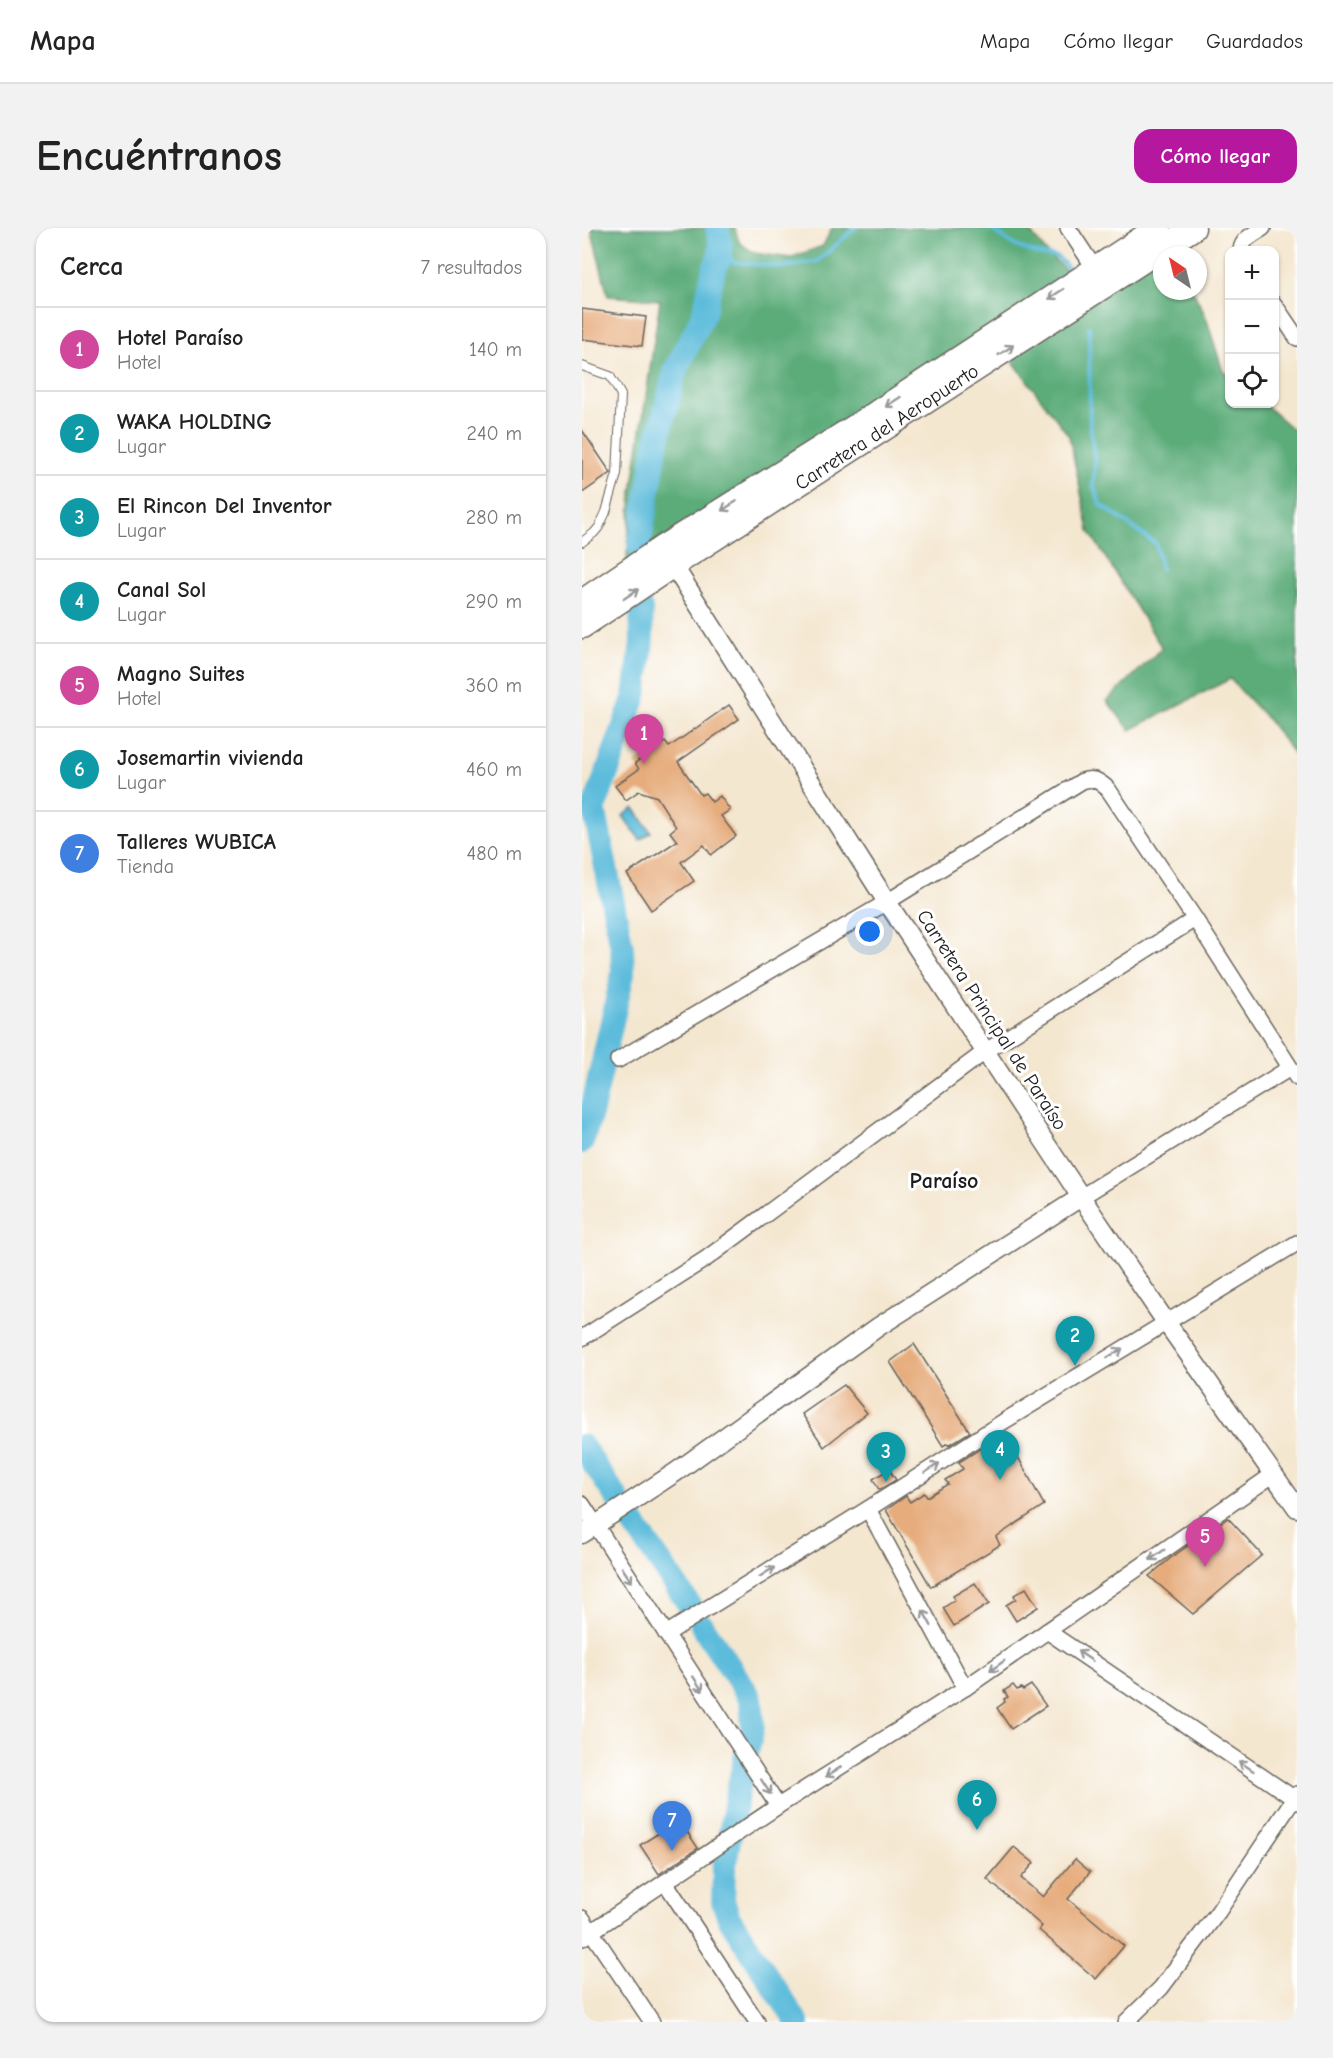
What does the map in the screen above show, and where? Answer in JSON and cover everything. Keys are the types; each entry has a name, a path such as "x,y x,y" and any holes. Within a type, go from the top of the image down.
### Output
{"main road":[{"name":"Carretera del Aeropuerto","path":"582,626 667,556 866,420 1158,228"},
{"name":"Carretera del Aeropuerto","path":"582,602 667,556 1193,228"}],"street":[{"path":"1068,228 1095,269"},
{"path":"1242,246 1246,240 1263,228"},
{"path":"1279,310 1297,338"},
{"name":"Carretera Principal de Paraíso","path":"667,556 887,902 1081,1197 1274,1474 1291,1490 1297,1508"},
{"path":"588,1530 676,1472 878,1327 1081,1197 1293,1073 1195,919 1108,789 1098,780 1090,778 887,902 618,1060"},
{"path":"582,1338 707,1258 986,1051 1195,919"},
{"path":"666,1634 868,1509 1006,1420 1297,1243"},
{"path":"587,1935 778,1806 965,1688 1274,1474"},
{"path":"582,1504 588,1530 666,1634 778,1806"},
{"path":"868,1509 965,1688"},
{"path":"1047,1631 1296,1798 1218,1912 1161,1988 1126,2022"},
{"path":"665,1882 757,2022"},
{"path":"582,1918 587,1935 652,2022"}],"lane":[{"path":"582,366 610,376 621,394 617,474 606,512 599,527 582,542"}],"green space":[{"path":"591,228 735,228 739,242 754,253 790,258 823,246 832,228 1027,228 1049,255 1086,287 1166,233 1172,246 1153,246 1153,300 1198,300 1206,317 1225,373 1225,408 1269,408 1297,433 1297,758 1268,720 1230,679 1130,730 1107,701 1162,648 1089,531 1069,436 999,343 624,595 632,491 660,300 608,296"}],"water":[{"path":"634,808 651,832 640,840 623,816"}],"building":[{"path":"582,309 646,317 642,346 582,339"},
{"path":"582,430 611,473 582,493"},
{"path":"729,705 739,719 678,762 701,795 705,793 712,802 720,796 730,810 721,816 736,836 711,855 704,845 681,862 694,881 651,910 627,874 677,841 670,832 676,827 657,797 639,791 626,800 615,786 639,769 635,763 665,742 669,747"},
{"path":"914,1344 970,1432 949,1445 948,1443 943,1446 890,1362"},
{"path":"844,1385 867,1413 824,1447 802,1414"},
{"path":"1005,1433 1044,1505 996,1537 1000,1545 931,1587 886,1510 906,1496 910,1502 924,1493 927,1497 948,1484 945,1480 963,1469 959,1462"},
{"path":"889,1469 896,1480 879,1490 873,1479"},
{"path":"1228,1518 1262,1555 1193,1614 1149,1576"},
{"path":"975,1583 989,1604 954,1626 943,1608 955,1600 953,1596"},
{"path":"1026,1588 1038,1607 1016,1621 1006,1605 1016,1599 1014,1595"},
{"path":"1013,1685 1017,1690 1021,1688 1023,1690 1031,1685 1046,1706 1011,1729 997,1708 1008,1697 1004,1691"},
{"path":"679,1820 698,1848 659,1874 640,1845"},
{"path":"1014,1847 1034,1863 1021,1878 1043,1897 1075,1859 1090,1872 1068,1899 1124,1946 1096,1979 1039,1930 1042,1926 987,1879"}],"waterway":[{"path":"639,546 656,447 675,371 704,313 714,268 719,260 721,245 717,228"},
{"path":"721,245 733,262 783,267 818,261 855,228"},
{"path":"989,228 1016,246 1038,254 1057,257 1069,268"},
{"path":"1089,327 1090,423 1095,462 1093,484 1100,504 1156,544 1161,569"},
{"path":"582,1142 592,1110 623,973 622,948 594,808 635,696 642,642 641,609"},
{"path":"582,1446 617,1498"},
{"path":"630,1518 690,1606"},
{"path":"702,1625 751,1699 753,1726 737,1794 724,1870 723,1901 729,1918 797,2022"}],"place":[{"name":"Hotel Paraíso","path":"644,764"},
{"name":"WAKA HOLDING","path":"1075,1366"},
{"name":"Canal Sol","path":"1000,1480"},
{"name":"El Rincon Del Inventor","path":"886,1482"},
{"name":"Magno Suites","path":"1205,1567"},
{"name":"Josemartin vivienda","path":"977,1830"},
{"name":"Talleres WUBICA","path":"672,1851"}],"district":[{"name":"Paraíso","path":"944,1181"}]}
